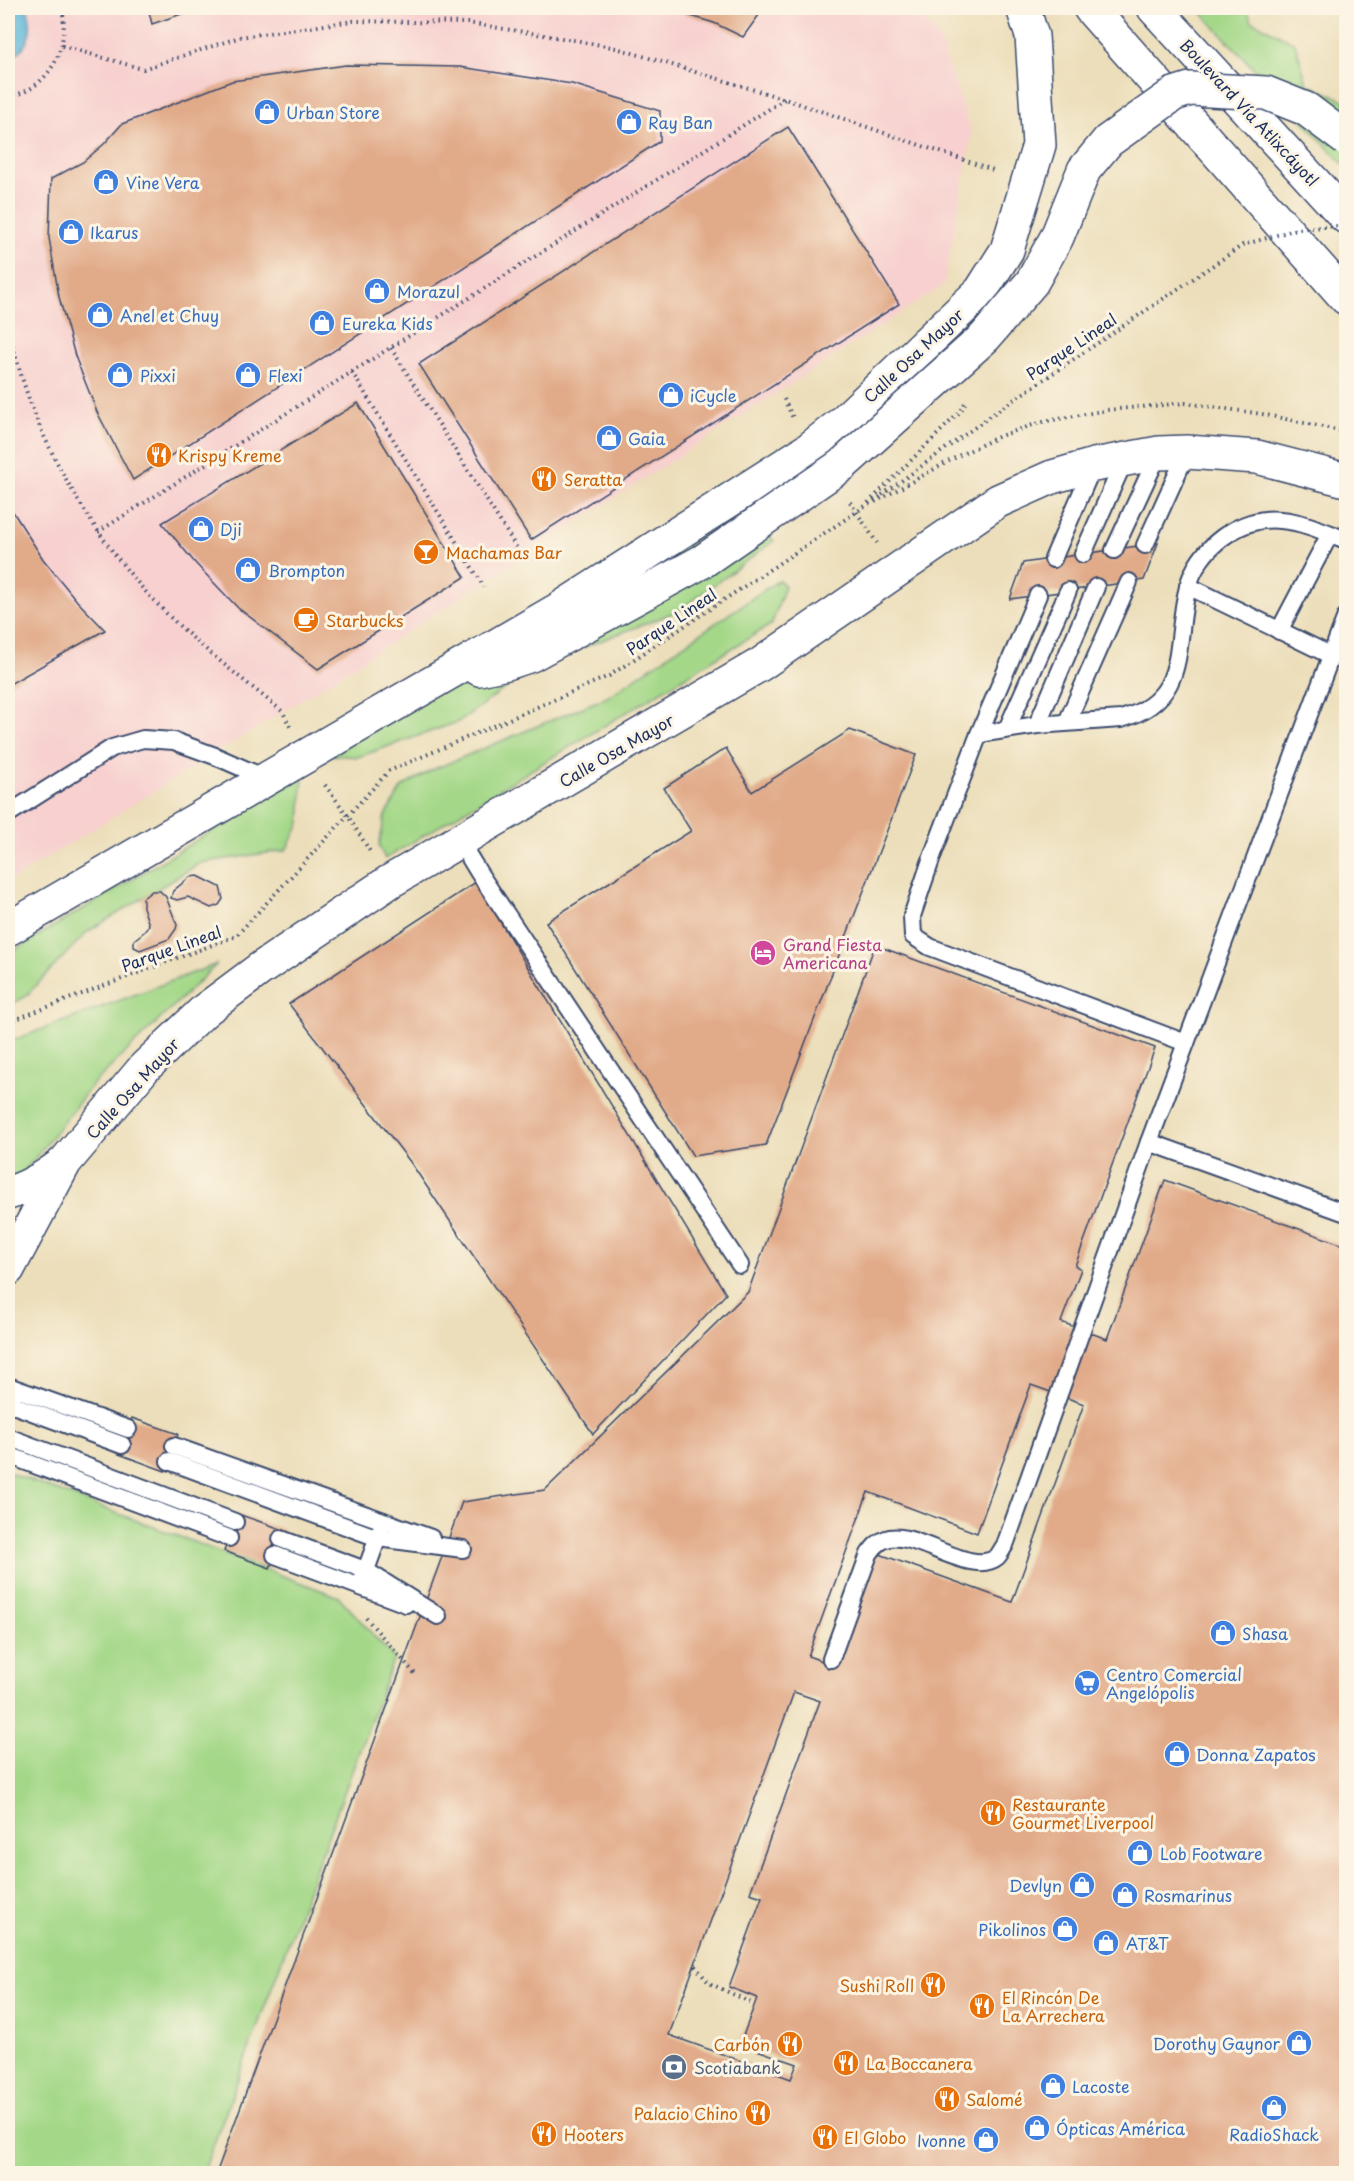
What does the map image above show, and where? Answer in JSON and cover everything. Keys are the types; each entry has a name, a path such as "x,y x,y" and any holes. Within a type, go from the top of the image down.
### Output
{"street":[{"name":"Calle Osa Mayor","path":"8,929 561,608 808,450 842,423 981,291 1006,250 1039,145 1032,36 1023,8"},
{"path":"1090,8 1347,298"},
{"name":"Boulevard Vía Atlixcáyotl","path":"1154,8 1347,218"},
{"path":"449,674 507,663 531,655 703,561 842,465 985,337 1032,282 1057,237 1084,170 1108,141 1174,94 1190,89 1266,93 1306,109 1347,139"},
{"name":"Calle Osa Mayor","path":"8,1269 65,1162 146,1067 205,1010 260,969 389,882 760,664 998,501 1052,477 1094,465 1173,452 1257,457 1347,480"},
{"path":"8,1193 45,1178 65,1162"}],"lane":[{"path":"1145,545 1173,452"},
{"path":"1114,550 1173,452"},
{"path":"1083,554 1125,459"},
{"path":"1053,559 1094,465"},
{"path":"979,734 1037,725 1121,719 1134,715 1155,702 1169,686 1175,674 1188,586 1201,559 1221,537 1249,524 1279,519 1307,525 1347,540"},
{"path":"1279,630 1330,534"},
{"path":"1067,722 1129,582"},
{"path":"1188,586 1332,656"},
{"path":"1037,725 1096,587"},
{"path":"1007,729 1068,591"},
{"path":"1038,595 979,734 912,916 914,936 930,947 1186,1043"},
{"path":"831,1659 869,1554 877,1544 888,1538 902,1538 972,1562 985,1563 997,1557 1005,1545 1149,1142 1347,616"},
{"path":"8,814 112,748 143,739 174,741 265,778"},
{"path":"459,840 478,873 740,1265"},
{"path":"1149,1142 1347,1213"},
{"path":"8,1386 125,1437 24,1409 16,1406 8,1398"},
{"path":"8,1437 232,1530 8,1455"},
{"path":"172,1454 384,1521 463,1549 378,1538 172,1454"},
{"path":"359,1587 384,1521"},
{"path":"278,1547 365,1570 438,1616 359,1587 278,1547"}],"path":[{"path":"8,97 37,84 53,68 62,46 65,23 62,8"},
{"path":"62,46 143,69 240,37 353,21 468,23 580,40 616,48 785,99 1000,173"},
{"path":"98,532 785,99"},
{"name":"Parque Lineal","path":"8,1022 236,936 389,771 609,676 883,496 1000,409 1243,245 1297,229 1347,227"},
{"path":"8,328 22,378 44,435 71,488 98,532 141,587 184,630 283,712 304,758 348,816 389,882"},
{"path":"391,348 525,561"},
{"path":"352,372 484,586"},
{"path":"695,1966 709,1983 754,2004"}],"shaded area":[{"path":"8,8 917,8 939,39 972,134 944,285 292,706 8,882"}],"green space":[{"path":"1197,8 1246,8 1252,21 1295,43 1307,84 1346,101 1346,167"},
{"path":"745,525 763,530 774,541 678,611 540,664 458,722 358,757 331,755 710,527"},
{"path":"779,580 785,586 772,624 385,859 379,846 385,816 402,787 432,770 607,697"},
{"path":"303,776 300,823 286,850 200,863 87,932 25,997 8,1006 8,954"},
{"path":"217,964 93,1084 18,1180 8,1180 8,1042"},
{"path":"8,1472 339,1597 394,1658 203,2173 8,2173"}],"water":[{"path":"8,8 27,8 30,31 21,50 8,59"}],"building":[{"path":"148,8 199,8 152,24"},
{"path":"665,8 764,8 743,37 714,23"},
{"path":"346,65 460,67 572,84 660,111 660,141 133,480 97,412 75,356 59,297 49,238 51,179 83,162 122,124 232,81"},
{"path":"788,127 899,304 531,540 419,364"},
{"path":"358,403 465,577 318,669 238,608 196,564 162,523"},
{"path":"8,504 43,559 77,601 105,630 8,685"},
{"path":"1158,543 1144,580 1010,599 1023,563"},
{"path":"850,730 916,755 766,1145 693,1156 546,922 691,831 664,788 726,748 752,792"},
{"path":"198,876 220,887 223,899 219,905 211,908 188,897 177,900 171,898 173,891 190,877"},
{"path":"476,882 726,1294 593,1434 411,1163 289,1004"},
{"path":"152,891 160,891 166,897 177,925 169,939 140,950 134,947 134,940 149,925 143,907 143,898"},
{"path":"875,945 1155,1048 1075,1266 1081,1269 1061,1322 1107,1339 1165,1180 1346,1246 1346,2174 216,2174 462,1502 545,1490 748,1292","holes":["1031,1385 1084,1404 1012,1602 874,1552 833,1665 808,1656 868,1492 977,1533","794,1692 820,1701 750,1893 762,1897 729,1987 757,1998 740,2044 797,2064 791,2079 669,2035"]},
{"path":"132,1418 178,1434 165,1471 119,1454"},
{"path":"238,1514 284,1530 270,1568 224,1551"}],"place":[{"name":"Urban Store","path":"267,112"},
{"name":"Ray Ban","path":"629,122"},
{"name":"Vine Vera","path":"106,182"},
{"name":"Ikarus","path":"71,232"},
{"name":"Morazul","path":"377,291"},
{"name":"Anel et Chuy","path":"100,315"},
{"name":"Eureka Kids","path":"322,323"},
{"name":"Pixxi","path":"120,375"},
{"name":"Flexi","path":"248,375"},
{"name":"iCycle","path":"671,395"},
{"name":"Gaia","path":"609,438"},
{"name":"Krispy Kreme","path":"159,455"},
{"name":"Seratta","path":"544,479"},
{"name":"Dji","path":"201,529"},
{"name":"Machamas Bar","path":"426,552"},
{"name":"Brompton","path":"248,570"},
{"name":"Starbucks","path":"306,620"},
{"name":"Grand Fiesta Americana","path":"763,953"},
{"name":"Shasa","path":"1223,1633"},
{"name":"Centro Comercial Angelópolis","path":"1087,1683"},
{"name":"Donna Zapatos","path":"1177,1754"},
{"name":"Restaurante Gourmet Liverpool","path":"993,1813"},
{"name":"Lob Footware","path":"1140,1853"},
{"name":"Devlyn","path":"1082,1885"},
{"name":"Rosmarinus","path":"1125,1895"},
{"name":"Pikolinos","path":"1065,1929"},
{"name":"AT&T","path":"1106,1943"},
{"name":"Sushi Roll","path":"933,1985"},
{"name":"El Rincón De La Arrechera","path":"982,2006"},
{"name":"Dorothy Gaynor","path":"1299,2043"},
{"name":"Carbón","path":"790,2044"},
{"name":"La Boccanera","path":"846,2063"},
{"name":"Scotiabank","path":"674,2067"},
{"name":"Lacoste","path":"1053,2086"},
{"name":"Salomé","path":"947,2099"},
{"name":"RadioShack","path":"1274,2108"},
{"name":"Palacio Chino","path":"758,2113"},
{"name":"Ópticas América","path":"1037,2128"},
{"name":"Hooters","path":"544,2134"},
{"name":"El Globo","path":"825,2137"},
{"name":"Ivonne","path":"986,2140"}]}
